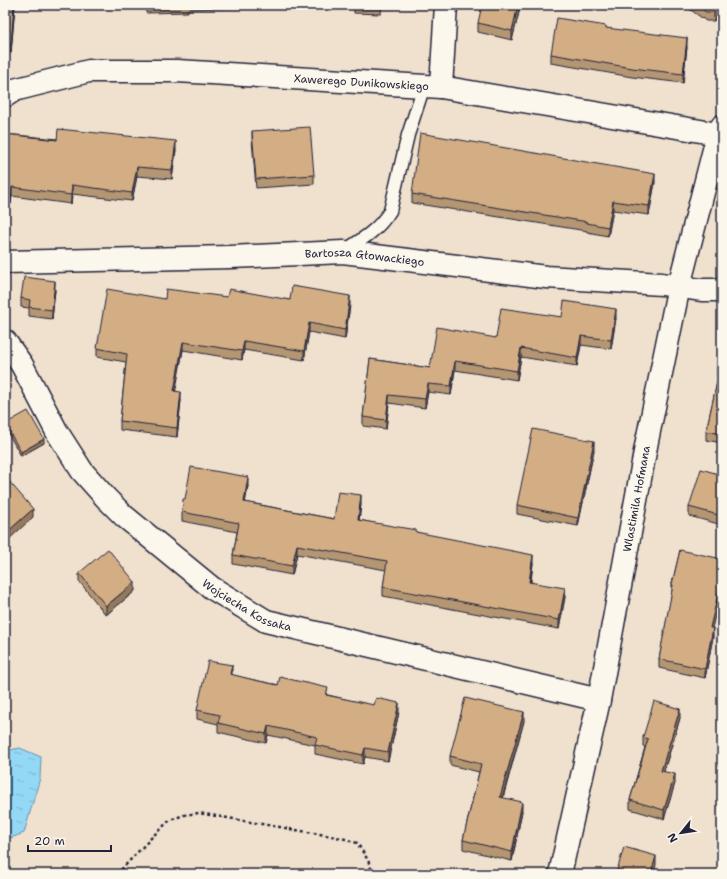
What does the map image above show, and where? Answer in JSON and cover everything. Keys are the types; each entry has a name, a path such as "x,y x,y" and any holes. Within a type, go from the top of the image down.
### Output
{"street":[{"path":"433,87 446,5"},
{"name":"Xawerego Dunikowskiego","path":"5,96 14,90 89,71 177,71 433,87 720,130"},
{"name":"Wlastimila Hofmana","path":"560,874 599,700 647,441 679,286 720,130"},
{"name":"Bartosza Głowackiego","path":"5,262 230,257 343,252 546,277 662,284 702,290 722,290"},
{"name":"Wojciecha Kossaka","path":"5,341 22,365 57,432 82,471 106,498 124,516 212,588 266,621 599,700"}],"lane":[{"path":"343,252 373,232 390,211 408,135 433,87"}],"path":[{"path":"117,874 170,820 184,815 199,813 342,838 357,843 368,860 374,874"}],"water":[{"path":"20,748 41,757 40,778 24,833 5,840 5,751"}],"building":[{"path":"5,5 14,5 11,44 5,44"},
{"path":"482,5 518,5 512,31 478,23"},
{"path":"696,5 720,5 714,12 706,12"},
{"path":"557,18 606,26 606,28 687,38 683,74 632,68 551,54"},
{"path":"310,127 314,175 256,179 252,131"},
{"path":"58,129 176,141 172,170 137,167 132,193 72,185 71,195 12,187 11,195 5,195 5,134 57,140"},
{"path":"420,133 655,174 649,206 613,201 608,227 587,223 588,222 412,194"},
{"path":"24,277 55,281 52,310 29,307 30,300 21,298"},
{"path":"292,286 350,296 345,330 309,323 304,351 244,341 242,351 183,342 174,391 181,392 177,428 120,421 127,354 97,348 107,289 165,299 166,289 227,297 229,289 290,300"},
{"path":"564,301 616,309 611,340 581,336 577,358 521,348 517,371 455,361 451,386 428,384 425,399 389,395 386,420 363,417 370,359 430,368 437,327 496,338 501,308 562,317"},
{"path":"722,340 722,434 706,431 720,369 717,369"},
{"path":"28,411 44,439 21,452 5,424"},
{"path":"533,429 594,441 578,518 517,505"},
{"path":"191,467 248,477 244,502 334,519 338,492 361,495 358,520 416,530 416,532 533,555 529,582 565,588 559,620 383,587 387,561 297,545 292,566 233,555 239,523 182,512 183,499 185,499"},
{"path":"701,469 722,475 722,516 689,507"},
{"path":"7,479 33,509 5,534 5,482"},
{"path":"108,549 135,582 106,606 79,573"},
{"path":"680,550 722,559 722,577 710,628 713,628 705,669 659,659 672,584"},
{"path":"208,661 232,665 230,674 254,680 278,685 280,677 328,688 326,695 374,705 376,698 399,703 388,752 365,748 363,755 315,745 317,737 268,726 266,734 218,723 220,715 197,710"},
{"path":"465,698 524,712 500,797 522,802 512,852 463,840 481,764 450,756"},
{"path":"654,701 680,709 661,771 675,774 664,810 630,800 648,739 643,737"},
{"path":"624,847 656,856 651,874 616,874"}]}
